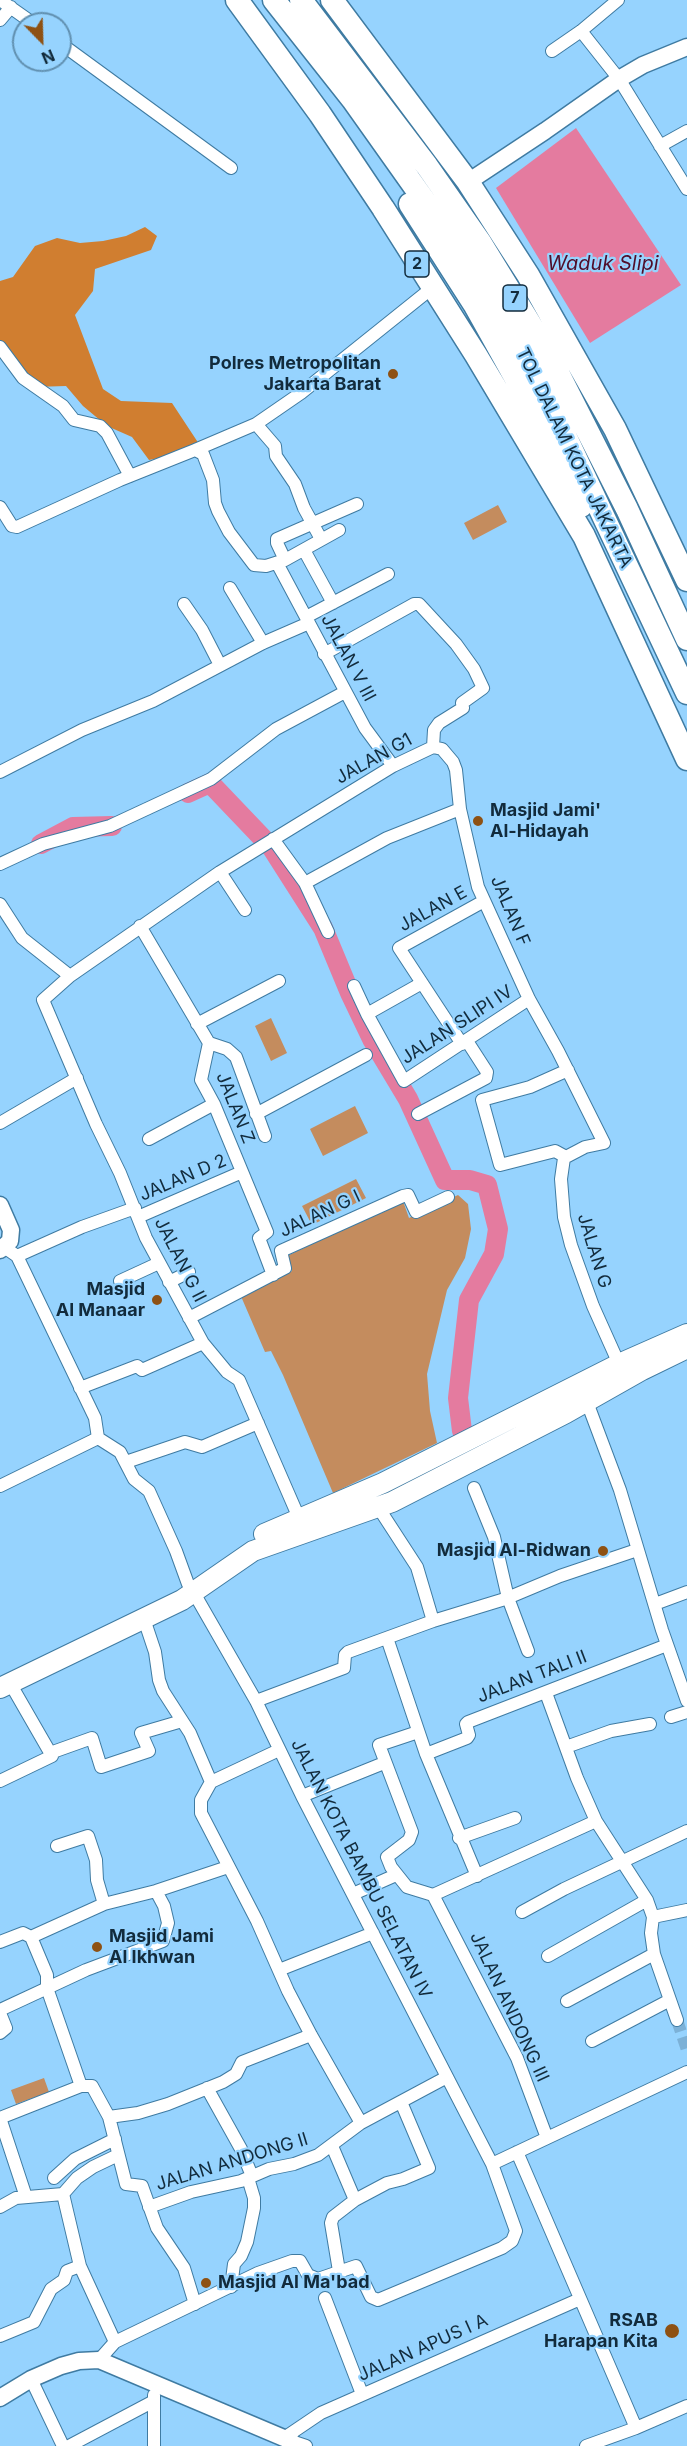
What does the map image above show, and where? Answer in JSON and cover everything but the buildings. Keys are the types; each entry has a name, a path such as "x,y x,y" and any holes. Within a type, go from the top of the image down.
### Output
{"highway":[{"name":"2","path":"237,0 356,168 476,356 584,536 687,759"},
{"name":"TOL DALAM KOTA JAKARTA","path":"274,0 353,100 463,255 536,374 687,693"},
{"name":"TOL DALAM KOTA JAKARTA","path":"301,0 427,166 480,242 526,317 550,357 627,509 687,639"},
{"path":"333,0 468,182 561,330 615,429 687,580"},
{"path":"353,100 377,151 474,304 545,431 580,504 584,536"}],"main road":[{"path":"3,1682 135,1612 191,1588 248,1542 383,1483 687,1324"},
{"path":"3,1682 144,1619 254,1551 297,1534 378,1508 616,1387 639,1383 677,1353 687,1334"},
{"path":"621,1358 677,1353"}],"street":[{"path":"0,0 18,12"},
{"path":"552,51 581,31 618,0"},
{"path":"0,20 11,7"},
{"path":"581,31 619,79 687,189"},
{"path":"468,182 619,79 643,65 687,47"},
{"path":"72,52 231,168"},
{"path":"660,146 687,131"},
{"path":"0,507 12,526 17,527 130,476 198,450 256,424 301,393 432,288"},
{"path":"0,347 23,378 63,406 74,420 100,426 107,433 130,476"},
{"path":"0,372 12,365"},
{"path":"256,424 275,446 276,456 295,484 304,508 321,539"},
{"path":"198,450 213,480 214,503 246,557 254,565 259,567 281,562 339,530"},
{"path":"281,562 276,539 357,504"},
{"path":"304,550 333,603"},
{"name":"JALAN V III","path":"281,562 324,654 365,728 393,766"},
{"path":"0,772 82,730 153,701 307,620 333,603 388,574"},
{"path":"230,588 263,643"},
{"path":"184,604 220,665"},
{"path":"324,654 414,604 419,604 456,644 474,669 483,688 462,703 463,708 439,723 434,730 433,747"},
{"path":"0,864 43,844 106,827 211,779 276,729 345,692"},
{"name":"JALAN G1","path":"269,842 393,766 433,747 442,749 453,762 460,809"},
{"path":"305,883 387,838 460,809"},
{"name":"JALAN F","path":"460,809 478,887 484,901 529,999 604,1143 585,1147 566,1157"},
{"path":"0,904 22,938 70,976 140,926 269,842 305,883 328,932"},
{"path":"220,873 245,910"},
{"name":"JALAN E","path":"422,983 399,948 484,901"},
{"path":"140,926 208,1043 227,1049 236,1057 265,1136"},
{"name":"JALAN G II","path":"70,976 44,998 45,1006 159,1263 203,1343 227,1372 239,1380 299,1518"},
{"path":"197,1024 279,981"},
{"path":"354,986 367,1014 422,983 487,1072 486,1078 418,1114"},
{"name":"JALAN SLIPI IV","path":"367,1014 404,1081 529,999"},
{"name":"JALAN Z","path":"208,1043 201,1080 214,1104 267,1232 259,1238 273,1275"},
{"path":"256,1114 366,1055"},
{"path":"566,1157 555,1151 500,1165 482,1100 530,1087 568,1070"},
{"path":"0,1123 77,1078"},
{"path":"149,1139 214,1104"},
{"name":"JALAN G","path":"566,1157 563,1160 561,1179 566,1230 593,1306 621,1358"},
{"name":"JALAN D 2","path":"7,1251 137,1213 242,1172"},
{"name":"JALAN G I","path":"273,1275 285,1268 280,1251 393,1200 408,1195 416,1212 448,1197"},
{"path":"0,1205 11,1230 7,1251 95,1418 98,1438 0,1486"},
{"path":"120,1281 159,1263"},
{"path":"169,1282 189,1272"},
{"path":"189,1318 273,1275"},
{"path":"80,1388 137,1366 142,1370 203,1343"},
{"path":"587,1402 620,1490 667,1645 687,1701"},
{"path":"126,1462 185,1442 202,1447 258,1423"},
{"name":"JALAN KOTA BAMBU SELATAN IV","path":"98,1438 120,1452 135,1479 148,1491 159,1510 191,1588 256,1701 302,1796 492,2164 516,2231 512,2241 502,2248 378,2300 371,2297 356,2266 339,2271"},
{"path":"474,1488 494,1537 508,1598 528,1651"},
{"path":"378,1508 417,1567 433,1621"},
{"path":"256,1701 344,1668 345,1655 348,1652 433,1621 508,1598 560,1576 637,1550"},
{"path":"655,1604 687,1592"},
{"path":"144,1619 155,1652 162,1691 190,1734 211,1782"},
{"path":"387,1638 426,1755 459,1838 477,1876"},
{"name":"JALAN TALI II","path":"426,1755 467,1738 469,1736 466,1725 468,1722 667,1645"},
{"path":"0,1781 52,1756 3,1682"},
{"path":"546,1693 594,1822 647,1900 653,1917 651,1933 654,1954 677,2020"},
{"path":"671,1717 687,1712"},
{"path":"50,1753 92,1738 101,1767 149,1751 141,1732 182,1721"},
{"path":"566,1747 611,1731 650,1724"},
{"path":"418,1732 379,1745 412,1832 412,1836 387,1857 396,1875 407,1887 433,1895 594,1822"},
{"path":"279,1750 211,1782 201,1800 201,1813 257,1921 311,2035 361,2123"},
{"path":"302,1796 384,1762"},
{"path":"459,1838 515,1818"},
{"path":"522,1912 564,1889 687,1831"},
{"path":"57,1846 88,1836 96,1860 97,1880 104,1904"},
{"path":"31,1937 104,1904 156,1891 228,1867"},
{"path":"353,1894 396,1875"},
{"path":"0,2033 6,2028 0,2012 46,1988 163,1941 168,1923 156,1891"},
{"name":"JALAN ANDONG III","path":"433,1895 517,2058 547,2138"},
{"path":"548,1956 647,1900"},
{"path":"653,1917 687,1910"},
{"path":"0,1942 23,1933 31,1937 47,1975 46,1988 81,2086"},
{"path":"279,1970 373,1933"},
{"path":"567,2001 654,1954"},
{"path":"592,2042 670,2000"},
{"path":"109,2117 138,2113 168,2104 231,2078 236,2074 242,2062 311,2035"},
{"path":"492,2164 687,2072"},
{"name":"JALAN ANDONG II","path":"149,2207 191,2192 294,2164 326,2151 361,2123 447,2077"},
{"path":"26,2197 0,2118 81,2086 90,2085 95,2089 109,2117 126,2184 140,2184 160,2234 184,2268 195,2304"},
{"path":"207,2088 241,2149 254,2198 247,2242 234,2265 231,2287"},
{"path":"99,2360 115,2342 258,2273 292,2261 300,2261 308,2275 318,2279 339,2271 331,2220 355,2200 394,2180 403,2179 429,2168 400,2102"},
{"path":"54,2178 75,2159 115,2139"},
{"path":"332,2146 355,2200"},
{"path":"517,2152 636,2428"},
{"path":"0,2206 9,2200 63,2194 76,2178 118,2155"},
{"path":"63,2194 80,2266 115,2342"},
{"path":"0,2336 34,2322 41,2313 51,2289 64,2280 67,2271 80,2266"},
{"path":"325,2298 362,2394"},
{"name":"JALAN APUS I A","path":"293,2443 321,2413 580,2299"},
{"path":"0,2398 31,2379 79,2361 99,2360 155,2382 293,2443"},
{"path":"31,2379 63,2446"},
{"path":"154,2446 155,2382"},
{"path":"69,2446 154,2402"},
{"path":"586,2446 687,2406"}],"shaded area":[{"path":"145,227 157,236 151,250 95,269 93,291 75,315 103,389 121,401 172,403 199,444 193,451 149,460 132,437 107,426 83,406 66,386 34,387 0,347 0,281 13,277 35,246 57,238 80,243 103,241 126,236"},
{"path":"498,505 507,522 473,540 464,523"},
{"path":"271,1018 287,1053 271,1061 255,1026"},
{"path":"355,1106 368,1133 323,1156 310,1129"},
{"path":"356,1179 366,1198 312,1225 302,1206"},
{"path":"458,1195 468,1204 471,1229 465,1258 447,1290 427,1374 430,1411 437,1443 333,1493 283,1375 271,1351 265,1352 240,1294 292,1271 285,1257 403,1201 409,1218"},
{"path":"44,2078 49,2092 16,2104 11,2090"}],"water":[{"name":"Waduk Slipi","path":"576,128 681,285 590,343 496,188"}],"waterway":[{"path":"188,793 210,783 272,848 323,928 372,1039 408,1099 445,1180 470,1180 487,1185 498,1229 494,1254 469,1300 458,1398 462,1431"},
{"path":"41,844 73,827 112,826"}],"tunnel":[{"path":"677,2020 687,2050"}],"place":[{"name":"Polres Metropolitan Jakarta Barat","path":"393,374"},
{"name":"Masjid Jami' Al-Hidayah","path":"478,821"},
{"name":"Masjid Al Manaar","path":"157,1300"},
{"name":"Masjid Al-Ridwan","path":"603,1551"},
{"name":"Masjid Jami Al Ikhwan","path":"97,1947"},
{"name":"Masjid Al Ma'bad","path":"206,2283"},
{"name":"RSAB Harapan Kita","path":"672,2331"}]}
